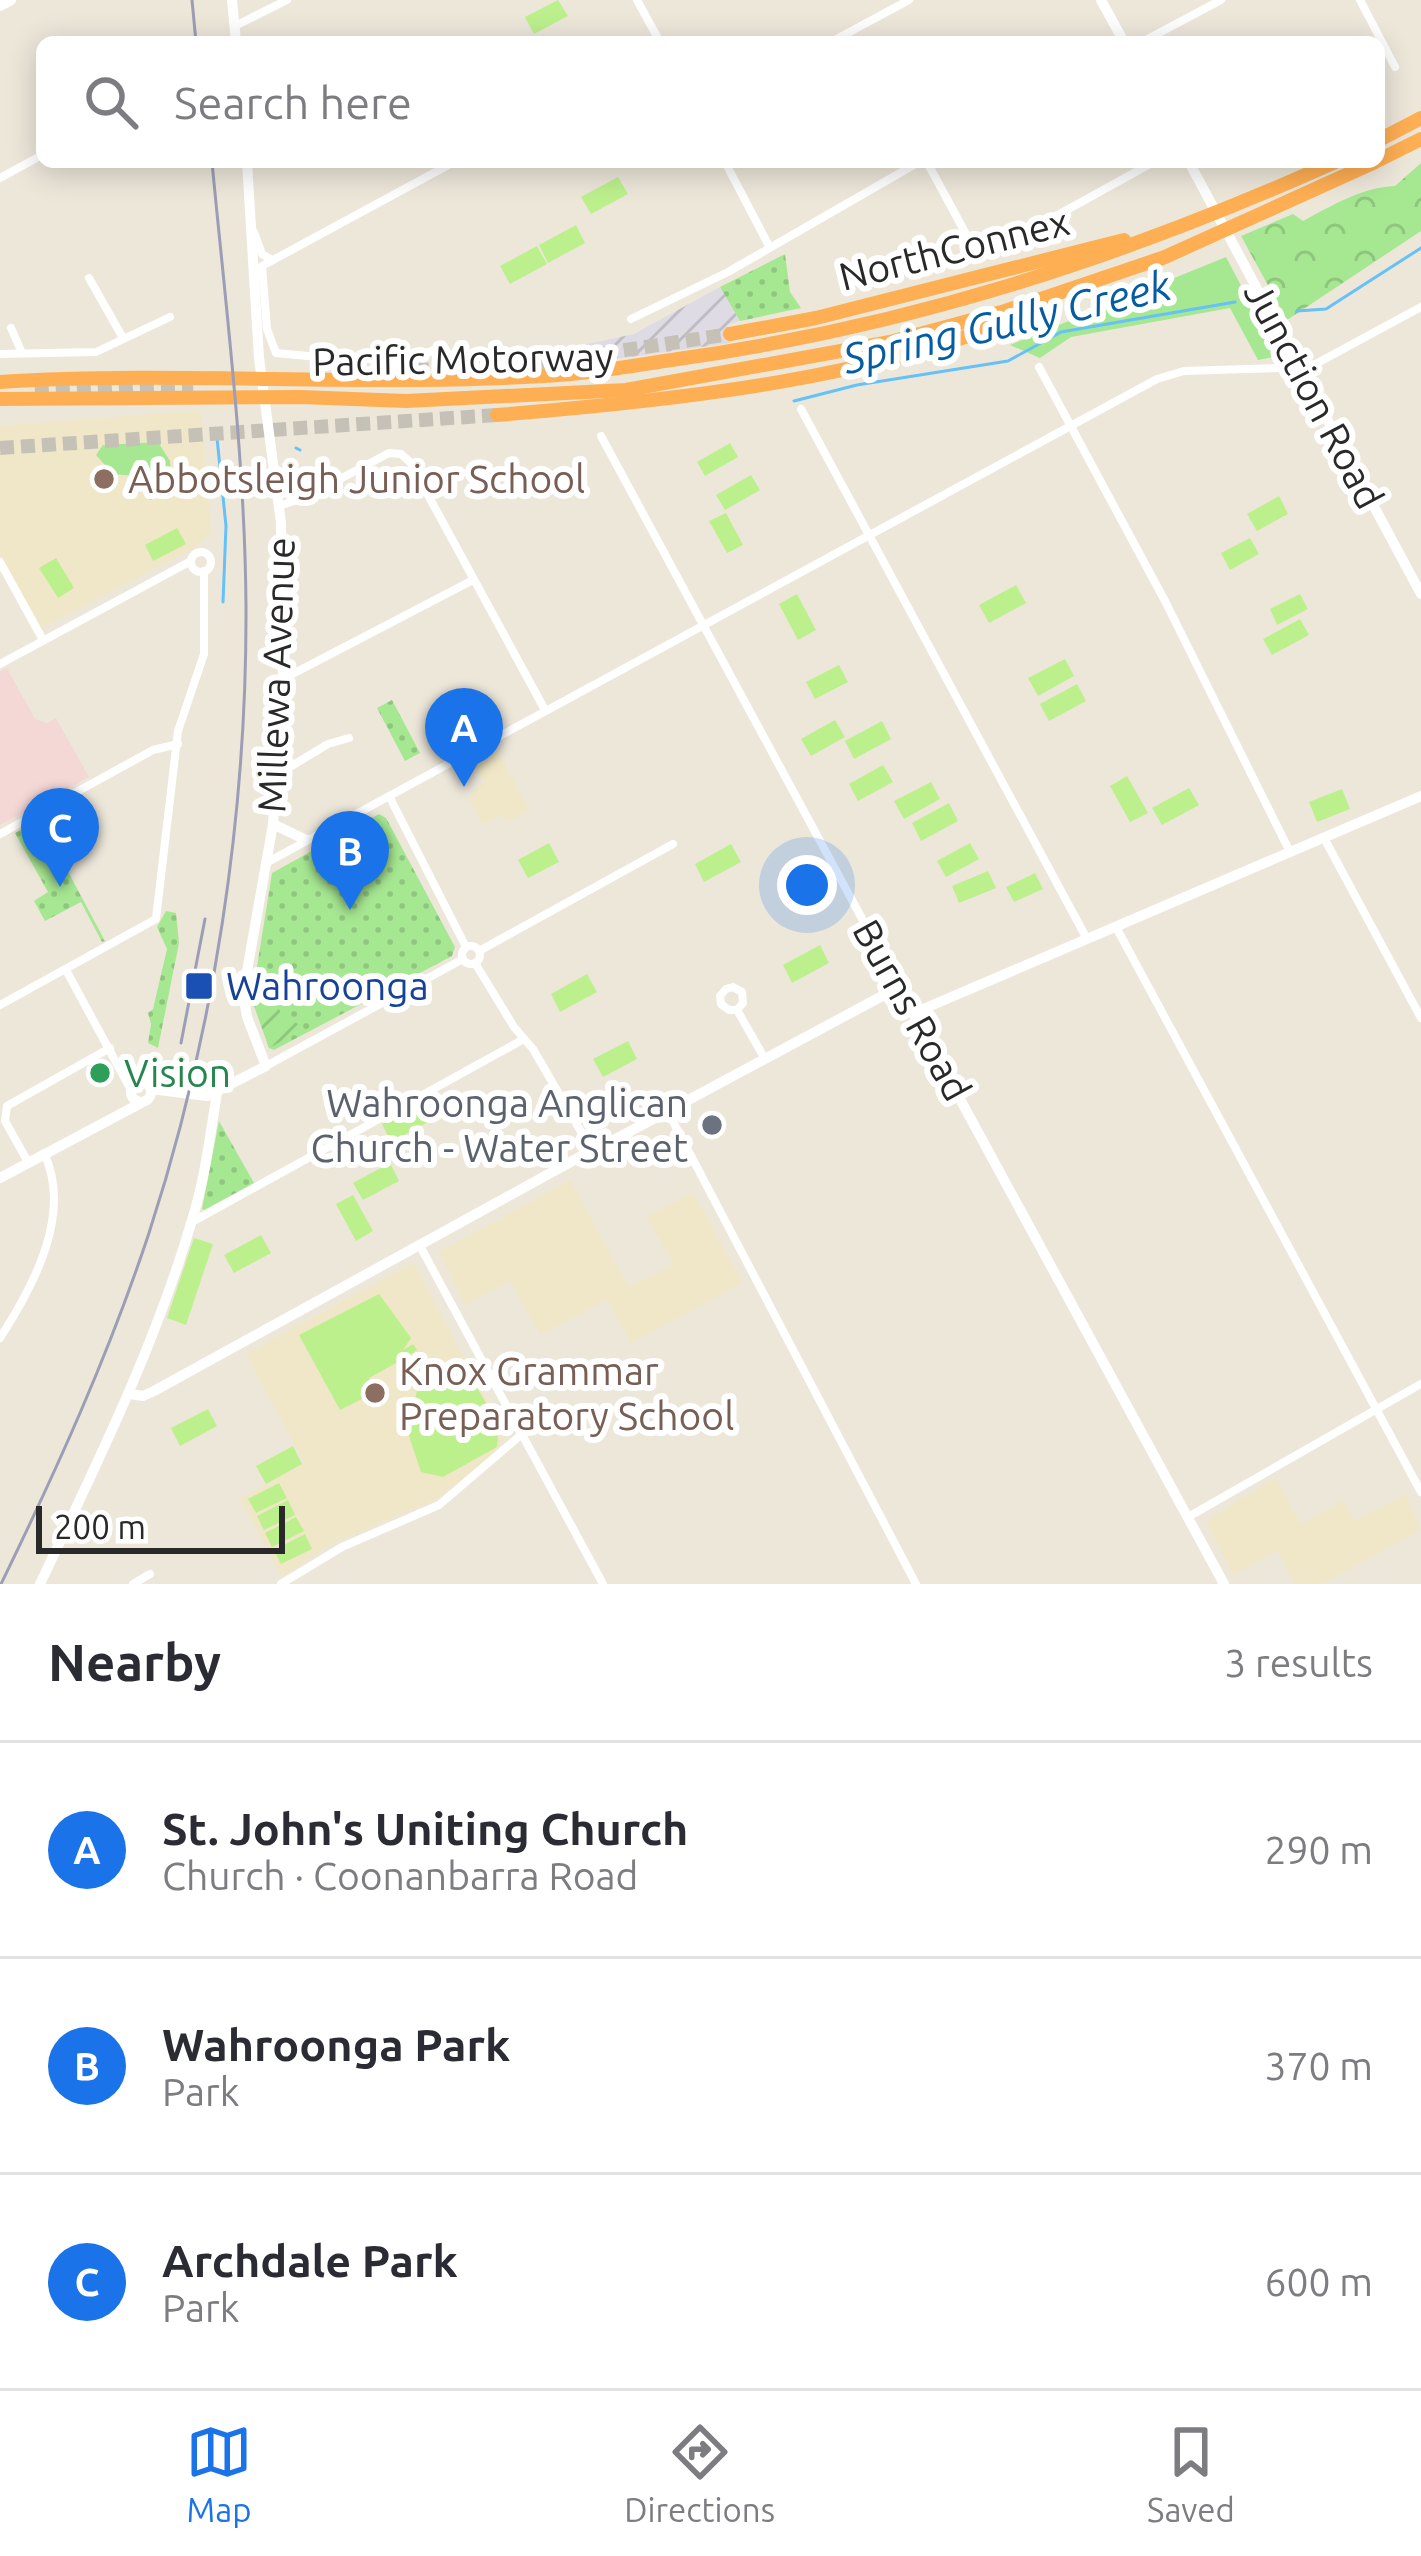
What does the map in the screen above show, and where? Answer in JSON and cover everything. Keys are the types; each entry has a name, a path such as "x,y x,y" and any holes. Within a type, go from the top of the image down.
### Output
{"highway":[{"path":"1385,137 1421,118"},
{"name":"Pacific Motorway","path":"1385,157 1421,140"},
{"name":"Pacific Motorway","path":"0,378 573,374 796,341 946,307 1083,265 1321,168"},
{"name":"Pacific Motorway","path":"0,401 300,397 406,401 626,389 890,343 1005,311 1165,257 1362,168"},
{"name":"NorthConnex","path":"730,334 816,318 1193,222"},
{"name":"NorthConnex","path":"497,415 613,406 859,364 978,332 1102,278"}],"street":[{"path":"0,6 11,0"},
{"path":"232,0 236,36"},
{"path":"235,26 287,0"},
{"path":"637,0 657,36"},
{"path":"842,36 908,0"},
{"path":"1101,0 1121,36"},
{"path":"1152,36 1220,0"},
{"path":"1360,0 1379,36"},
{"path":"1385,48 1395,67"},
{"path":"0,178 36,158"},
{"name":"Millewa Avenue","path":"247,168 259,358 279,506 283,680 273,824 243,994 266,1066"},
{"path":"436,349 424,354 329,358 276,353 267,329 262,266 443,168"},
{"path":"728,168 769,246"},
{"path":"631,319 728,272 912,168"},
{"path":"927,168 981,254 1143,168"},
{"name":"Junction Road","path":"1192,168 1421,594"},
{"path":"251,225 262,254 272,260"},
{"path":"89,278 123,338"},
{"path":"264,864 1171,374 1318,364 1421,307"},
{"path":"0,354 96,352 170,316"},
{"path":"10,328 22,353"},
{"path":"1039,367 1166,601 1290,852"},
{"path":"801,409 1087,939"},
{"name":"Burns Road","path":"601,436 1224,1584"},
{"path":"279,506 306,497 389,452 401,454 410,462 544,710"},
{"path":"0,664 200,553 208,556 209,566 196,571 191,561"},
{"path":"0,562 43,640"},
{"path":"0,1005 152,922 159,910 182,711 204,654 203,571"},
{"path":"283,680 473,580"},
{"path":"278,768 285,770 328,744 350,738"},
{"path":"0,834 153,750 178,744"},
{"path":"389,796 466,947 463,959"},
{"path":"914,1013 1421,796"},
{"path":"273,824 306,840"},
{"path":"1324,838 1421,1018"},
{"path":"475,963 479,951 673,844"},
{"path":"1116,927 1421,1492"},
{"path":"466,947 479,951"},
{"path":"120,1111 135,1083 203,1096 217,1093 463,959 475,963 590,1148"},
{"path":"67,970 120,1064 133,1100 141,1103"},
{"path":"130,1394 154,1391 590,1148 668,1112 899,987"},
{"path":"737,1010 766,1060"},
{"path":"192,1222 524,1040"},
{"path":"28,1162 5,1120 7,1106 110,1048"},
{"path":"0,1178 150,1097 148,1086 120,1064"},
{"path":"40,1584 130,1394 192,1222 217,1093"},
{"path":"668,1112 916,1584"},
{"path":"0,1338 37,1277 48,1238 54,1181 44,1153"},
{"path":"420,1246 603,1584"},
{"path":"1188,1517 1421,1384"},
{"path":"281,1584 342,1547 439,1505 522,1434"},
{"path":"133,1584 150,1574"}],"shaded area":[{"path":"720,287 740,321 727,325 730,343 622,358 520,363 520,352 569,348 634,334"},
{"name":"Abbotsleigh Junior School","path":"200,412 202,416 211,532 194,548 41,628 0,556 0,426"},
{"path":"7,668 35,719 47,723 56,718 89,777 0,825 0,671"},
{"path":"497,750 530,810 507,822 501,815 483,825 471,803 471,793 484,782 473,763"},
{"path":"570,1180 629,1287 673,1264 647,1217 693,1192 743,1283 631,1343 607,1300 540,1335 510,1281 465,1305 439,1252"},
{"name":"Knox Grammar Preparatory School","path":"411,1264 506,1437 492,1456 435,1500 335,1542 282,1577 240,1499 304,1463 246,1354"},
{"path":"1276,1478 1301,1524 1343,1501 1355,1521 1405,1494 1421,1530 1322,1584 1295,1584 1277,1551 1233,1575 1208,1526 1210,1518"}],"green space":[{"path":"558,0 568,16 534,34 525,17"},
{"path":"1421,163 1421,231 1287,320 1241,236 1293,214 1303,221 1359,194 1395,186"},
{"path":"618,177 628,194 591,214 581,197"},
{"path":"576,225 585,243 548,263 539,245"},
{"path":"537,246 547,264 510,284 500,266"},
{"path":"785,254 790,292 801,308 740,321 720,287"},
{"path":"1226,257 1275,350 1273,357 1258,360 1230,308 1071,337 1040,358 1010,345"},
{"path":"158,442 170,461 172,488 150,500 137,476 113,474 96,455 103,445"},
{"path":"730,443 738,457 705,476 697,462"},
{"path":"751,475 760,490 725,510 716,495"},
{"path":"1279,496 1288,514 1257,531 1247,514"},
{"path":"726,513 743,545 727,553 709,521"},
{"path":"177,528 186,544 153,561 145,545"},
{"path":"1250,538 1259,554 1230,570 1221,553"},
{"path":"56,558 74,588 58,598 39,568"},
{"path":"1016,585 1026,603 989,623 979,605"},
{"path":"797,594 816,630 798,640 779,604"},
{"path":"1300,594 1308,609 1277,625 1270,609"},
{"path":"1300,619 1309,635 1272,655 1263,639"},
{"path":"1065,659 1074,676 1038,696 1028,678"},
{"path":"839,665 848,682 815,699 806,682"},
{"path":"1077,684 1086,701 1049,721 1040,704"},
{"path":"392,700 420,753 405,761 377,708"},
{"path":"835,720 845,737 811,756 801,739"},
{"path":"882,721 891,739 854,759 845,741"},
{"path":"883,765 893,782 858,801 849,784"},
{"path":"1127,776 1148,813 1130,822 1110,786"},
{"path":"931,782 940,799 904,819 894,801"},
{"path":"1189,788 1199,805 1162,825 1152,808"},
{"path":"1342,789 1350,809 1317,822 1309,802"},
{"path":"949,803 958,821 921,841 912,823"},
{"path":"379,814 386,818 455,947 452,956 274,1050 269,1048 252,998 272,873"},
{"path":"40,819 105,941 81,902 45,921 34,901 48,892 15,833"},
{"path":"549,843 559,862 528,878 518,860"},
{"path":"970,843 979,859 946,877 937,861"},
{"path":"731,844 741,862 704,882 695,864"},
{"path":"988,871 996,888 959,903 952,886"},
{"path":"1035,873 1043,889 1014,902 1006,887"},
{"path":"166,911 176,913 179,943 158,1048 148,1043 148,1013 153,1009 167,949 157,927"},
{"path":"820,945 829,963 792,983 783,965"},
{"path":"587,974 597,992 560,1012 551,994"},
{"path":"265,989 281,1015 300,1025 305,1034 299,1032 269,1048 253,1003"},
{"path":"628,1041 637,1059 603,1077 593,1059"},
{"path":"419,1104 428,1122 391,1142 382,1124"},
{"path":"219,1121 254,1183 204,1210 202,1209"},
{"path":"390,1163 399,1181 363,1200 353,1183"},
{"path":"353,1195 373,1231 356,1241 336,1204"},
{"path":"261,1235 271,1253 234,1273 224,1255"},
{"path":"194,1238 213,1244 186,1325 167,1318"},
{"path":"379,1294 411,1338 403,1350 413,1344 417,1350 369,1378 376,1392 340,1410 299,1335"},
{"path":"465,1367 499,1425 497,1447 443,1477 421,1472 407,1430 419,1383 447,1369"},
{"path":"208,1409 217,1426 180,1446 171,1428"},
{"path":"293,1446 302,1464 266,1484 256,1466"},
{"path":"279,1483 287,1498 256,1513 248,1499"},
{"path":"288,1500 295,1515 264,1530 257,1516"},
{"path":"296,1517 304,1531 272,1547 265,1533"},
{"path":"305,1534 312,1549 281,1564 274,1550"}],"waterway":[{"name":"Spring Gully Creek","path":"1297,311 1326,309 1421,248"},
{"name":"Spring Gully Creek","path":"794,401 857,385 1008,361 1061,332 1235,302"},
{"path":"217,438 226,526 223,602"},
{"path":"296,448 300,450"}],"tunnel":[{"path":"352,374 540,363 730,334"},
{"path":"35,393 193,384"},
{"path":"0,448 497,415"}],"railway":[{"path":"192,0 195,36"},
{"path":"1,1584 81,1411 149,1233 192,1080 222,923 240,764 246,606 238,440 213,168"},
{"path":"181,1043 205,919"}],"place":[{"name":"Abbotsleigh Junior School","path":"104,479"},
{"name":"St. John's Uniting Church","path":"464,787"},
{"name":"Archdale Park","path":"60,887"},
{"name":"Wahroonga Park","path":"350,910"},
{"name":"Wahroonga","path":"199,986"},
{"name":"Vision","path":"100,1073"},
{"name":"Wahroonga Anglican Church - Water Street","path":"712,1125"},
{"name":"Knox Grammar Preparatory School","path":"375,1393"}]}
